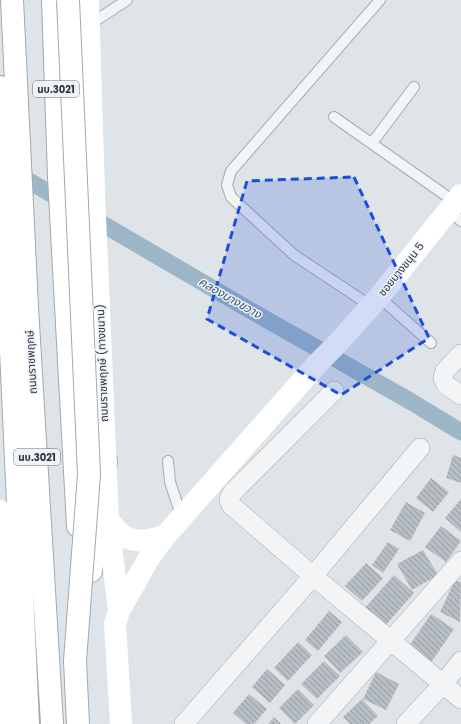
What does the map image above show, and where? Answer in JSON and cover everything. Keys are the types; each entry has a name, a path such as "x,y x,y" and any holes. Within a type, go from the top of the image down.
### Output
{"main road":[{"name":"ถนนราชพฤกษ์","path":"12,0 52,724"},
{"name":"นบ.3021","path":"53,0 59,177 88,724"},
{"path":"68,0 89,474 75,660 78,724"},
{"name":"ถนนราชพฤกษ์ (ทางขนาน)","path":"88,0 94,193 97,229 108,520 119,611 115,624 121,724"},
{"path":"0,87 28,724"},
{"name":"ซอยบางขนุน 5","path":"119,611 150,556 166,535 318,363 339,342 456,207"},
{"path":"83,626 106,461"},
{"path":"0,511 7,716"},
{"path":"108,520 123,536 132,539 142,541 154,540 166,535"}],"street":[{"path":"461,354 445,371 443,378 446,385 461,395"},
{"path":"334,391 232,493 229,499 231,505 313,576 461,699"},
{"path":"184,724 313,576 420,448"},
{"path":"317,724 461,561"},
{"path":"406,724 443,684 461,661"}],"lane":[{"path":"89,25 127,0"},
{"path":"380,0 232,170 227,185 231,197 294,255 375,301 432,344"},
{"path":"372,143 414,87"},
{"path":"334,117 372,143 456,207"},
{"path":"168,461 170,482 182,518"}],"highlighted area":[{"path":"354,177 429,338 341,395 207,319 247,181"}],"building":[{"path":"453,455 461,458 461,483 446,478"},
{"path":"431,478 449,492 433,512 416,498"},
{"path":"461,499 461,532 445,518"},
{"path":"406,502 425,513 410,541 390,530"},
{"path":"441,526 461,541 446,562 425,547"},
{"path":"388,542 399,549 383,573 372,565"},
{"path":"423,550 438,575 412,590 397,564"},
{"path":"366,563 383,578 362,601 345,586"},
{"path":"394,575 414,593 384,627 364,609"},
{"path":"455,580 461,582 460,622 440,612"},
{"path":"329,611 342,622 318,651 305,640"},
{"path":"431,614 454,629 430,664 407,649"},
{"path":"346,635 363,652 340,673 324,656"},
{"path":"298,642 312,655 288,681 274,668"},
{"path":"324,661 340,676 317,699 301,684"},
{"path":"267,669 285,685 270,703 252,687"},
{"path":"376,672 399,684 386,710 363,699"},
{"path":"298,689 314,705 295,724 279,708"},
{"path":"249,694 267,709 254,724 246,724 233,713"},
{"path":"362,699 378,716 369,724 350,724 343,717"},
{"path":"274,717 281,724 268,724"}],"waterway":[{"name":"คลองบางขวาง","path":"12,171 461,432"}]}
